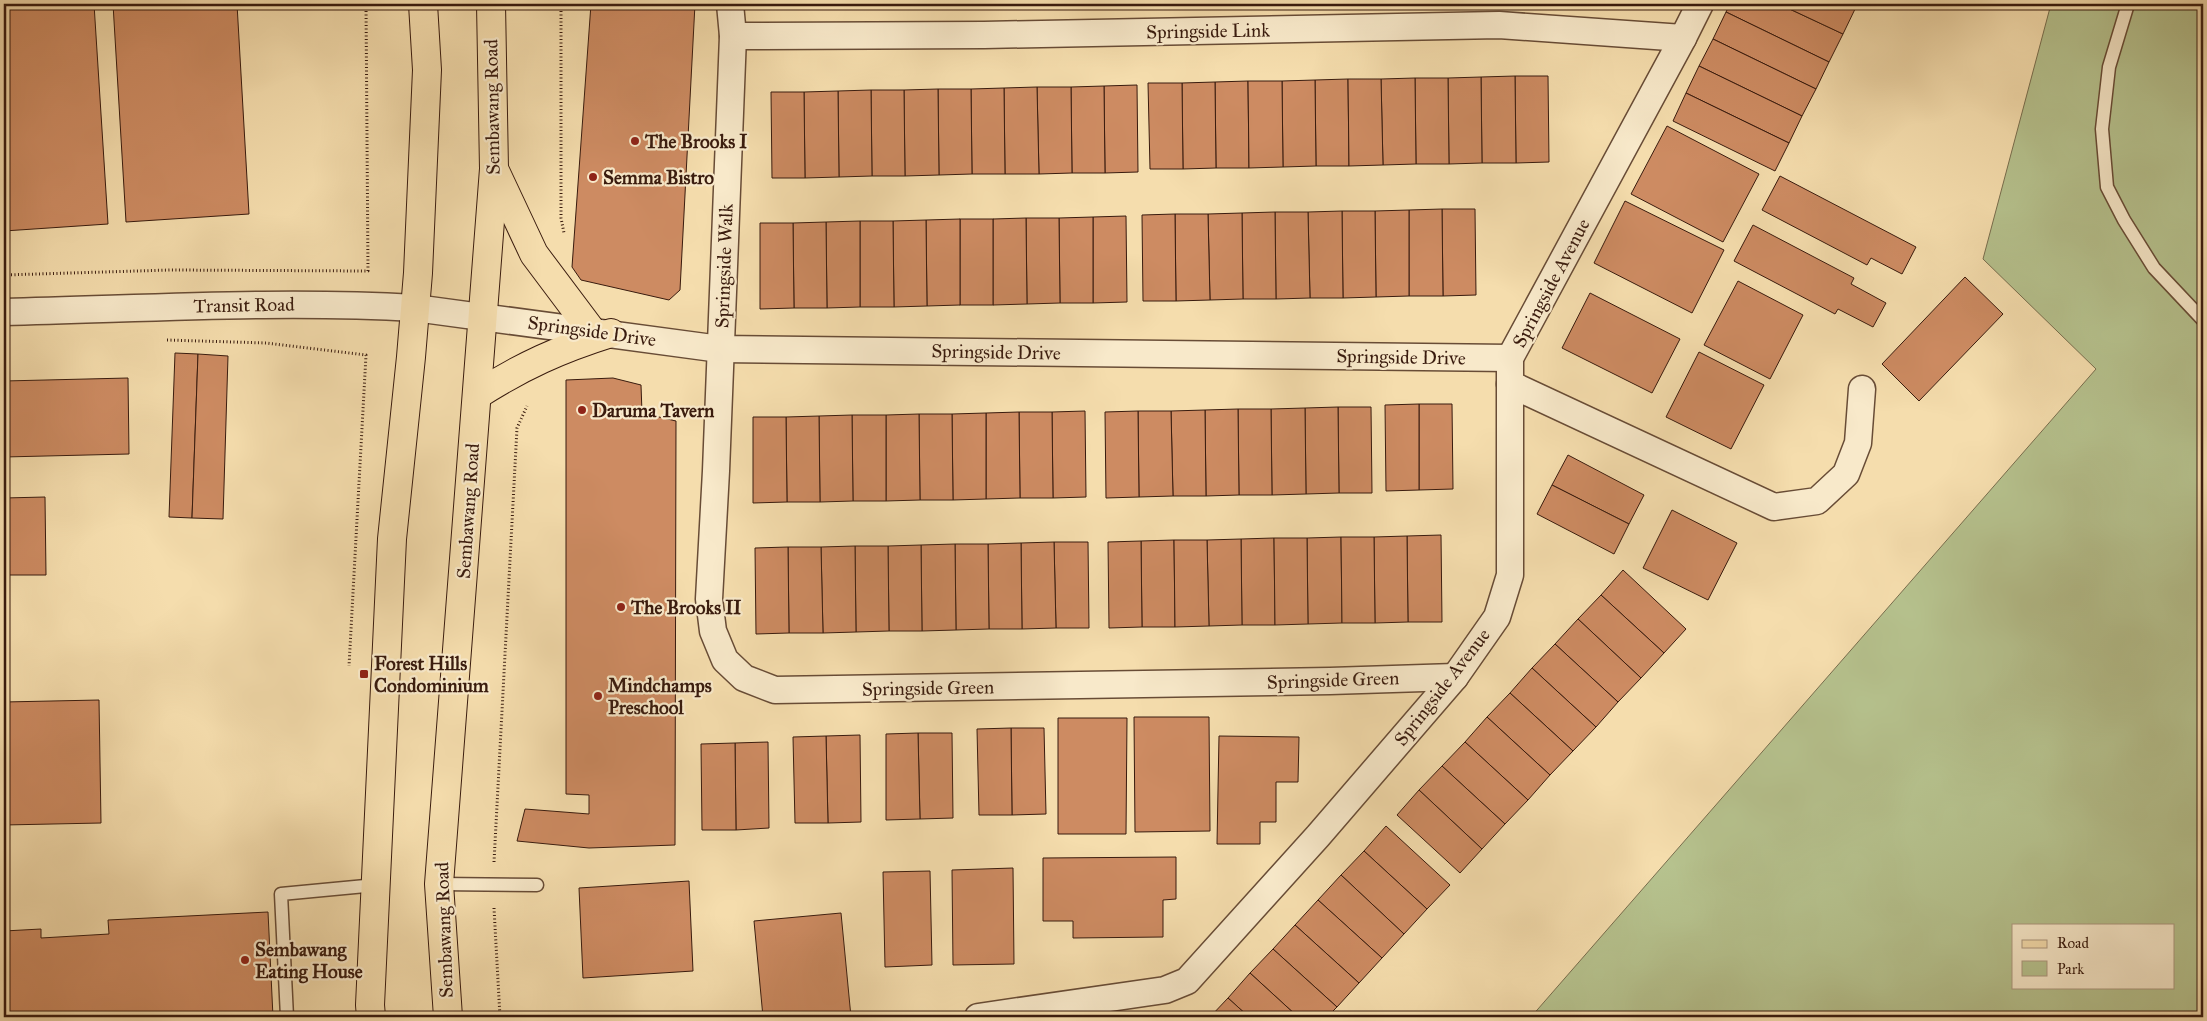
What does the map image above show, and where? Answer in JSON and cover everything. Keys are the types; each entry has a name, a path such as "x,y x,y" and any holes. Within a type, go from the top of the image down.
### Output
{"main road":[{"path":"371,1017 370,1005 392,539 415,308 427,70 423,4"},
{"name":"Sembawang Road","path":"448,1017 439,884 494,169 491,4"},
{"path":"477,395 511,373 601,332 534,254 494,169"}],"street":[{"name":"Springside Walk","path":"720,349 733,36 730,4"},
{"name":"Springside Avenue","path":"978,1017 1165,990 1187,982 1318,836 1455,676 1497,618 1510,575 1510,358 1700,4"},
{"name":"Springside Link","path":"733,36 994,35 1500,25 1683,38"},
{"name":"Transit Road","path":"4,312 260,304 367,305 415,308 483,317"},
{"name":"Springside Drive","path":"483,317 720,349 1510,358"},
{"name":"Springside Green","path":"720,349 709,599 713,630 725,660 744,678 775,690 1320,681 1455,676"},
{"path":"1510,384 1774,507 1817,501 1846,474 1858,443 1862,389"}],"lane":[{"path":"2128,4 2109,67 2102,129 2107,187 2124,220 2154,268 2203,320"},
{"path":"439,884 537,885"},
{"path":"287,1017 281,894 376,885"}],"path":[{"path":"4,275 170,270 368,271 366,4"},
{"path":"561,4 561,218 564,233"},
{"path":"166,340 266,344 366,355 348,666"},
{"path":"500,1017 493,885 517,428 527,406"}],"green space":[{"path":"2051,4 2203,4 2203,1017 1531,1017 2096,369 1983,259"}],"building":[{"path":"4,4 94,4 108,224 4,231"},
{"path":"113,4 237,4 249,214 126,222"},
{"name":"The Brooks I","path":"591,4 695,4 680,290 669,300 581,280 572,267"},
{"path":"1730,4 1779,4 1843,34 1829,62 1726,12"},
{"path":"1779,4 1849,4 1856,7 1843,34"},
{"path":"1726,12 1829,62 1816,89 1713,39"},
{"path":"1713,39 1816,89 1802,116 1699,66"},
{"path":"1699,66 1802,116 1789,143 1686,93"},
{"path":"1515,76 1548,76 1549,162 1516,163"},
{"path":"1515,76 1516,163 1482,163 1481,77"},
{"path":"1481,77 1482,163 1449,164 1448,78"},
{"path":"1415,78 1448,78 1449,164 1416,164"},
{"path":"1415,78 1416,164 1383,165 1381,79"},
{"path":"1348,79 1349,166 1316,166 1315,80"},
{"path":"1348,79 1381,79 1383,165 1349,166"},
{"path":"1315,80 1316,166 1283,167 1282,81"},
{"path":"1248,81 1249,168 1216,168 1215,82"},
{"path":"1248,81 1282,81 1283,167 1249,168"},
{"path":"1215,82 1216,168 1183,169 1182,83"},
{"path":"1148,83 1182,83 1183,169 1150,169"},
{"path":"1137,85 1138,172 1105,173 1104,86"},
{"path":"1104,86 1105,173 1072,173 1071,87"},
{"path":"1037,87 1071,87 1072,173 1039,174"},
{"path":"1037,87 1039,174 1005,174 1004,88"},
{"path":"1004,88 1005,174 972,174 971,89"},
{"path":"938,89 971,89 972,174 939,175"},
{"path":"938,89 939,175 905,176 904,90"},
{"path":"871,90 904,90 905,176 872,176"},
{"path":"871,90 872,176 839,177 838,91"},
{"path":"838,91 839,177 805,178 804,92"},
{"path":"771,92 804,92 805,178 772,178"},
{"path":"1686,93 1789,143 1775,171 1673,121"},
{"path":"1667,126 1759,174 1723,242 1631,194"},
{"path":"1780,176 1916,247 1902,274 1871,258 1867,265 1762,210"},
{"path":"1625,201 1724,250 1692,313 1594,263"},
{"path":"1442,209 1475,209 1476,295 1443,296"},
{"path":"1442,209 1443,296 1409,296 1409,210"},
{"path":"1409,210 1409,296 1376,297 1375,211"},
{"path":"1342,211 1375,211 1376,297 1343,298"},
{"path":"1342,211 1343,298 1310,298 1308,212"},
{"path":"1275,212 1308,212 1310,298 1276,299"},
{"path":"1275,212 1276,299 1243,299 1242,213"},
{"path":"1242,213 1243,299 1210,300 1208,214"},
{"path":"1175,214 1208,214 1210,300 1176,301"},
{"path":"1175,214 1176,301 1143,301 1142,215"},
{"path":"1126,216 1127,302 1093,303 1093,217"},
{"path":"1093,217 1093,303 1060,303 1059,218"},
{"path":"1026,218 1059,218 1060,303 1027,304"},
{"path":"1026,218 1027,304 993,305 993,219"},
{"path":"960,219 993,219 993,305 960,305"},
{"path":"960,219 960,305 927,306 926,220"},
{"path":"926,220 927,306 894,307 893,221"},
{"path":"860,221 893,221 894,307 860,307"},
{"path":"860,221 860,307 827,308 826,222"},
{"path":"826,222 827,308 794,308 793,223"},
{"path":"760,223 793,223 794,308 760,309"},
{"path":"1753,225 1854,278 1851,284 1886,303 1873,327 1838,309 1835,314 1734,261"},
{"path":"1965,277 2003,314 1919,401 1882,364"},
{"path":"1738,281 1803,315 1770,379 1704,345"},
{"path":"1590,293 1680,339 1652,393 1562,348"},
{"path":"1699,352 1764,385 1731,449 1666,417"},
{"path":"175,353 198,354 192,518 169,517"},
{"path":"198,354 228,356 223,519 192,518"},
{"path":"128,378 129,454 4,457 4,381"},
{"name":"The Brooks II","path":"613,378 641,385 642,413 676,421 675,845 589,848 517,841 525,809 589,814 589,795 566,794 566,380"},
{"path":"1419,404 1452,404 1453,489 1419,490"},
{"path":"1419,404 1419,490 1386,491 1385,405"},
{"path":"1338,407 1371,407 1372,493 1339,493"},
{"path":"1338,407 1339,493 1306,494 1305,408"},
{"path":"1305,408 1306,494 1272,495 1271,409"},
{"path":"1238,409 1271,409 1272,495 1239,495"},
{"path":"1238,409 1239,495 1206,496 1205,410"},
{"path":"1205,410 1206,496 1173,496 1171,411"},
{"path":"1085,411 1086,497 1053,498 1052,412"},
{"path":"1138,411 1171,411 1173,496 1139,497"},
{"path":"1138,411 1139,497 1106,498 1105,412"},
{"path":"1019,412 1052,412 1053,498 1020,498"},
{"path":"1019,412 1020,498 986,499 986,413"},
{"path":"986,413 986,499 953,500 952,414"},
{"path":"919,414 952,414 953,500 920,500"},
{"path":"919,414 920,500 886,501 886,415"},
{"path":"852,415 886,415 886,501 853,501"},
{"path":"852,415 853,501 820,502 819,416"},
{"path":"819,416 820,502 787,502 786,417"},
{"path":"753,417 786,417 787,502 753,503"},
{"path":"1568,455 1644,495 1629,524 1552,485"},
{"path":"1552,485 1629,524 1614,554 1537,514"},
{"path":"45,497 46,575 4,575 4,498"},
{"path":"1672,510 1737,543 1708,600 1643,568"},
{"path":"1441,535 1442,622 1408,622 1407,536"},
{"path":"1407,536 1408,622 1375,623 1374,537"},
{"path":"1341,537 1342,623 1308,624 1307,538"},
{"path":"1341,537 1374,537 1375,623 1342,623"},
{"path":"1274,538 1275,625 1242,625 1241,539"},
{"path":"1274,538 1307,538 1308,624 1275,625"},
{"path":"1241,539 1242,625 1209,626 1207,540"},
{"path":"1174,540 1175,627 1142,627 1141,541"},
{"path":"1174,540 1207,540 1209,626 1175,627"},
{"path":"1141,541 1142,627 1109,628 1108,542"},
{"path":"1054,542 1088,542 1089,628 1056,628"},
{"path":"1054,542 1056,628 1022,629 1021,543"},
{"path":"1021,543 1022,629 989,629 988,544"},
{"path":"955,544 988,544 989,629 956,630"},
{"path":"955,544 956,630 922,631 921,545"},
{"path":"921,545 922,631 889,631 888,546"},
{"path":"855,546 888,546 889,631 856,632"},
{"path":"855,546 856,632 823,633 821,547"},
{"path":"788,547 821,547 823,633 789,633"},
{"path":"788,547 789,633 756,634 755,548"},
{"path":"1623,570 1686,629 1664,653 1601,595"},
{"path":"1601,595 1664,653 1641,678 1578,619"},
{"path":"1578,619 1641,678 1618,702 1555,644"},
{"path":"1555,644 1618,702 1596,727 1532,668"},
{"path":"1532,668 1596,727 1573,751 1510,693"},
{"path":"1510,693 1573,751 1550,775 1487,717"},
{"path":"99,700 101,823 4,825 4,702"},
{"path":"1134,717 1209,717 1210,831 1135,832"},
{"path":"1487,717 1550,775 1528,800 1465,742"},
{"path":"1058,718 1127,718 1126,834 1058,834"},
{"path":"1011,728 1044,728 1046,814 1012,815"},
{"path":"1011,728 1012,815 979,815 977,729"},
{"path":"918,733 952,733 953,818 920,819"},
{"path":"918,733 920,819 886,820 886,734"},
{"path":"860,735 861,822 828,823 826,736"},
{"path":"826,736 828,823 795,823 793,737"},
{"path":"1219,736 1299,737 1298,782 1276,782 1276,822 1260,822 1260,844 1217,844"},
{"path":"768,742 769,828 736,830 735,743"},
{"path":"1465,742 1528,800 1505,824 1442,766"},
{"path":"735,743 736,830 702,830 701,744"},
{"path":"1442,766 1505,824 1482,849 1419,790"},
{"path":"1419,790 1482,849 1460,873 1397,815"},
{"path":"1386,826 1450,885 1427,909 1364,851"},
{"path":"1364,851 1427,909 1404,934 1341,875"},
{"path":"1176,857 1176,899 1163,900 1163,937 1073,938 1073,921 1043,921 1043,858"},
{"path":"1013,868 1014,964 953,965 952,870"},
{"path":"930,871 932,965 885,967 883,872"},
{"path":"1341,875 1404,934 1382,958 1318,900"},
{"path":"689,881 693,971 583,978 579,888"},
{"path":"1318,900 1382,958 1359,983 1295,925"},
{"path":"268,912 273,1017 212,1017 212,1015 126,1017 126,1013 58,1017 4,1017 4,931 41,929 41,938 109,934 108,920"},
{"path":"841,913 851,1017 763,1017 754,921"},
{"path":"1295,925 1359,983 1337,1007 1273,949"},
{"path":"1273,949 1337,1007 1327,1017 1298,1017 1250,973"},
{"path":"1250,973 1298,1017 1249,1017 1228,998"},
{"path":"1228,998 1249,1017 1210,1017"},
{"path":"743,1012 743,1017 680,1017"}],"place":[{"name":"The Brooks I","path":"635,141"},
{"name":"Semma Bistro","path":"593,177"},
{"name":"Daruma Tavern","path":"582,410"},
{"name":"The Brooks II","path":"621,607"},
{"name":"Forest Hills Condominium","path":"364,674"},
{"name":"Mindchamps Preschool","path":"598,696"},
{"name":"Sembawang Eating House","path":"245,960"}]}
